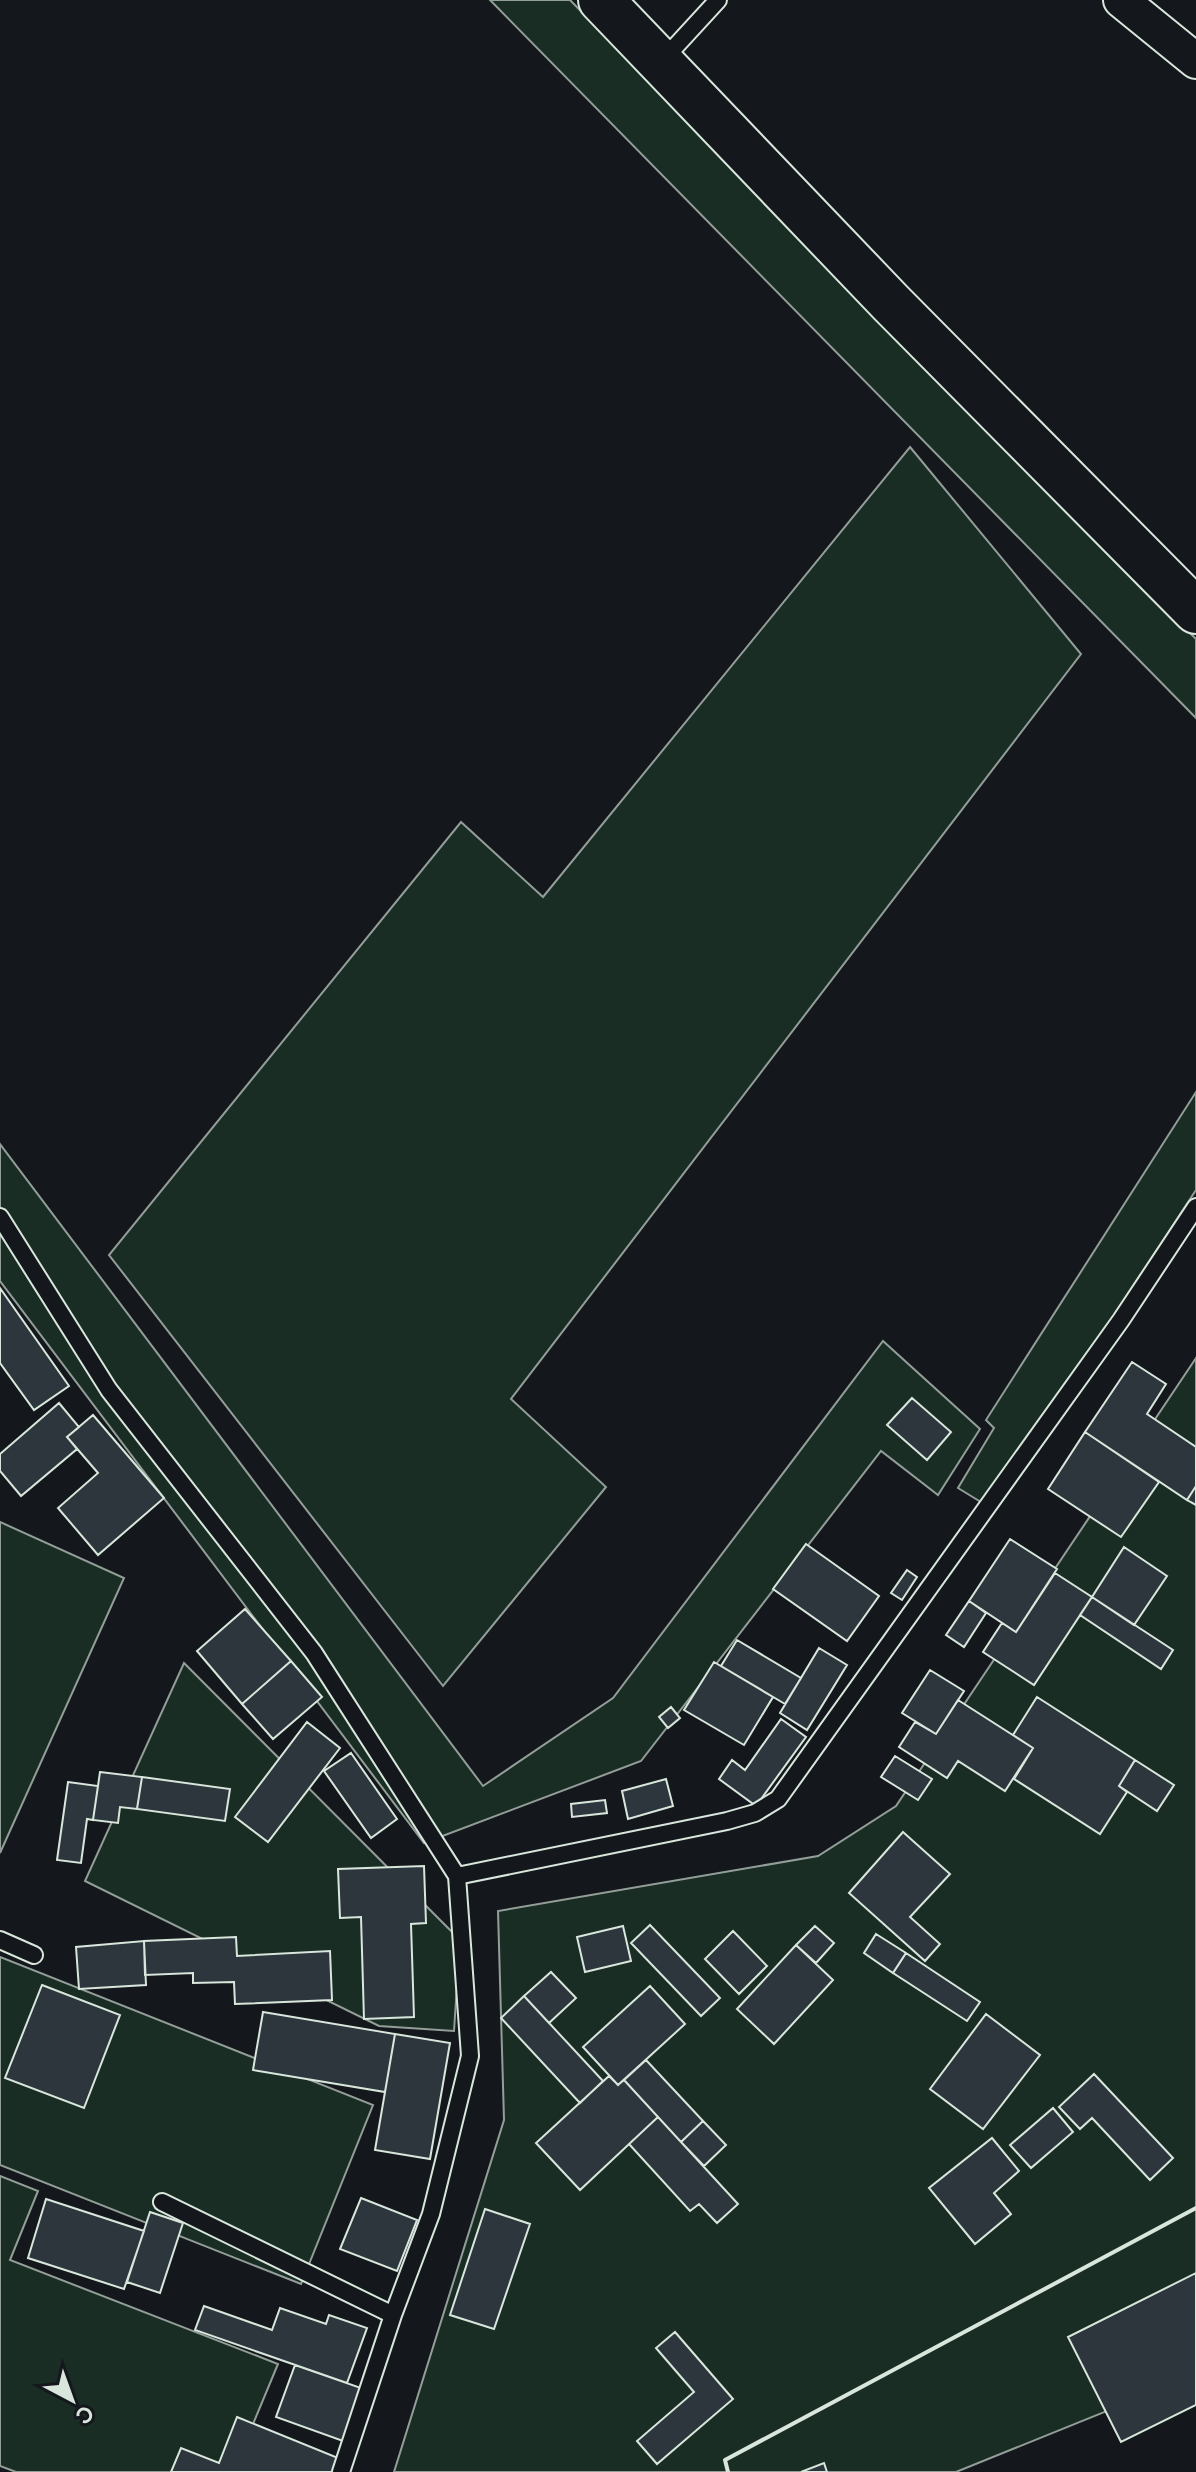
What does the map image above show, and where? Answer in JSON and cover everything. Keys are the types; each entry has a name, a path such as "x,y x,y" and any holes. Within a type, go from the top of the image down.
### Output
{"main road":[{"path":"601,0 891,303 1196,611"}],"street":[{"path":"1121,0 1196,61"}],"lane":[{"path":"661,62 718,0"},
{"path":"457,1876 727,1821 755,1813 778,1799 1121,1320 1196,1207"},
{"path":"0,1217 109,1390 314,1653 457,1876 470,2056 431,2214 393,2315 341,2472"},
{"path":"0,1940 34,1955"},
{"path":"162,2202 393,2315"}],"green space":[{"path":"490,0 570,0 1196,639 1196,718"},
{"path":"910,447 1081,654 511,1399 606,1487 443,1686 109,1255 461,822 543,897"},
{"path":"1196,1092 1196,1190 989,1507 958,1488 994,1428 986,1420"},
{"path":"0,1144 483,1786 613,1698 883,1341 980,1429 938,1495 881,1451 641,1761 424,1843 0,1281"},
{"path":"1196,1358 1196,2375 956,2472 394,2472 504,2120 498,1911 818,1856 896,1806"},
{"path":"0,1522 124,1578 0,1853"},
{"path":"184,1663 460,1940 454,2031 379,2026 85,1881"},
{"path":"0,1957 373,2105 301,2284 0,2165"},
{"path":"0,2176 38,2191 10,2260 278,2364 233,2472 16,2472 0,2466"}],"building":[{"path":"0,1288 69,1386 34,1410 0,1363"},
{"path":"1132,1362 1166,1384 1147,1414 1196,1447 1196,1486 1187,1500 1085,1432"},
{"path":"912,1398 951,1432 927,1460 887,1425"},
{"path":"59,1403 79,1427 67,1437 77,1449 21,1496 0,1471 0,1454"},
{"path":"93,1415 164,1498 98,1555 58,1508 98,1473 67,1437"},
{"path":"1085,1432 1159,1482 1121,1537 1048,1489"},
{"path":"1196,1486 1196,1505 1187,1500"},
{"path":"1010,1539 1057,1569 1016,1632 969,1601"},
{"path":"806,1544 879,1596 847,1641 773,1589"},
{"path":"1124,1547 1167,1576 1134,1625 1092,1597"},
{"path":"907,1570 917,1577 902,1600 891,1593"},
{"path":"1055,1573 1092,1597 1034,1685 983,1652 1002,1623 1016,1632"},
{"path":"1092,1597 1173,1650 1161,1669 1080,1615"},
{"path":"969,1601 986,1613 964,1647 946,1635"},
{"path":"245,1609 291,1661 242,1704 197,1651"},
{"path":"737,1640 801,1678 785,1704 721,1666"},
{"path":"819,1648 847,1665 807,1730 780,1713"},
{"path":"291,1661 322,1697 273,1739 242,1704"},
{"path":"714,1662 773,1697 744,1745 684,1710"},
{"path":"930,1670 964,1691 936,1734 902,1713"},
{"path":"1037,1697 1135,1760 1119,1786 1127,1792 1100,1834 1014,1779 1033,1748 1013,1735"},
{"path":"958,1700 1033,1748 1005,1791 958,1761 947,1778 899,1747 915,1722 936,1734"},
{"path":"671,1707 680,1718 668,1728 659,1717"},
{"path":"781,1719 806,1737 756,1806 719,1779 732,1760 745,1770"},
{"path":"307,1722 340,1748 268,1842 235,1817"},
{"path":"351,1753 397,1819 371,1838 324,1771"},
{"path":"895,1756 932,1779 918,1800 881,1777"},
{"path":"1135,1760 1174,1785 1157,1811 1119,1786"},
{"path":"100,1772 142,1777 137,1809 120,1807 118,1823 93,1820"},
{"path":"142,1777 230,1789 225,1821 137,1809"},
{"path":"666,1779 673,1806 628,1819 622,1791"},
{"path":"68,1782 98,1786 93,1820 87,1819 81,1863 57,1860"},
{"path":"605,1800 607,1813 572,1817 571,1804"},
{"path":"903,1832 950,1874 910,1917 940,1944 925,1961 849,1893"},
{"path":"424,1866 426,1923 411,1924 414,2017 364,2019 361,1917 340,1918 338,1869"},
{"path":"650,1925 720,1998 701,2016 631,1943"},
{"path":"623,1926 631,1961 585,1972 577,1937"},
{"path":"815,1926 834,1943 816,1963 796,1945"},
{"path":"733,1931 767,1966 739,1994 705,1959"},
{"path":"876,1934 906,1953 893,1973 864,1953"},
{"path":"236,1937 237,1956 330,1951 332,2000 235,2004 234,1982 193,1983 193,1973 145,1975 144,1941"},
{"path":"144,1941 146,1985 79,1989 76,1947"},
{"path":"796,1945 833,1980 774,2044 737,2009"},
{"path":"906,1953 980,2002 967,2021 893,1973"},
{"path":"551,1972 576,1998 549,2023 524,1996"},
{"path":"42,1985 120,2015 84,2108 5,2078"},
{"path":"650,1986 685,2024 618,2085 583,2047"},
{"path":"524,1996 603,2081 580,2103 501,2018"},
{"path":"263,2012 395,2034 385,2092 253,2070"},
{"path":"986,2014 1040,2055 983,2129 930,2089"},
{"path":"395,2034 450,2043 430,2159 375,2150"},
{"path":"646,2060 703,2121 681,2142 624,2080"},
{"path":"1094,2074 1173,2158 1150,2180 1092,2118 1080,2129 1059,2107"},
{"path":"609,2076 618,2085 624,2080 658,2117 580,2190 536,2143"},
{"path":"1053,2108 1073,2132 1031,2168 1010,2145"},
{"path":"658,2117 738,2204 717,2223 699,2204 690,2211 629,2144"},
{"path":"703,2121 726,2145 704,2166 681,2142"},
{"path":"992,2138 1019,2171 994,2193 1011,2214 975,2244 929,2188"},
{"path":"361,2198 417,2220 397,2271 340,2249"},
{"path":"46,2199 144,2231 124,2289 28,2258"},
{"path":"485,2209 530,2224 494,2329 450,2315"},
{"path":"150,2212 183,2223 160,2293 127,2282"},
{"path":"1196,2273 1196,2405 1121,2442 1068,2337"},
{"path":"204,2306 272,2330 280,2308 326,2324 329,2315 367,2328 347,2383 195,2330"},
{"path":"675,2332 733,2399 657,2464 637,2441 694,2392 656,2348"},
{"path":"295,2365 361,2388 343,2441 276,2417"},
{"path":"237,2417 343,2460 338,2472 171,2472 181,2448 219,2463"},
{"path":"824,2463 827,2472 801,2472"}],"wall":[{"path":"728,2472 725,2460 1196,2208"}]}
